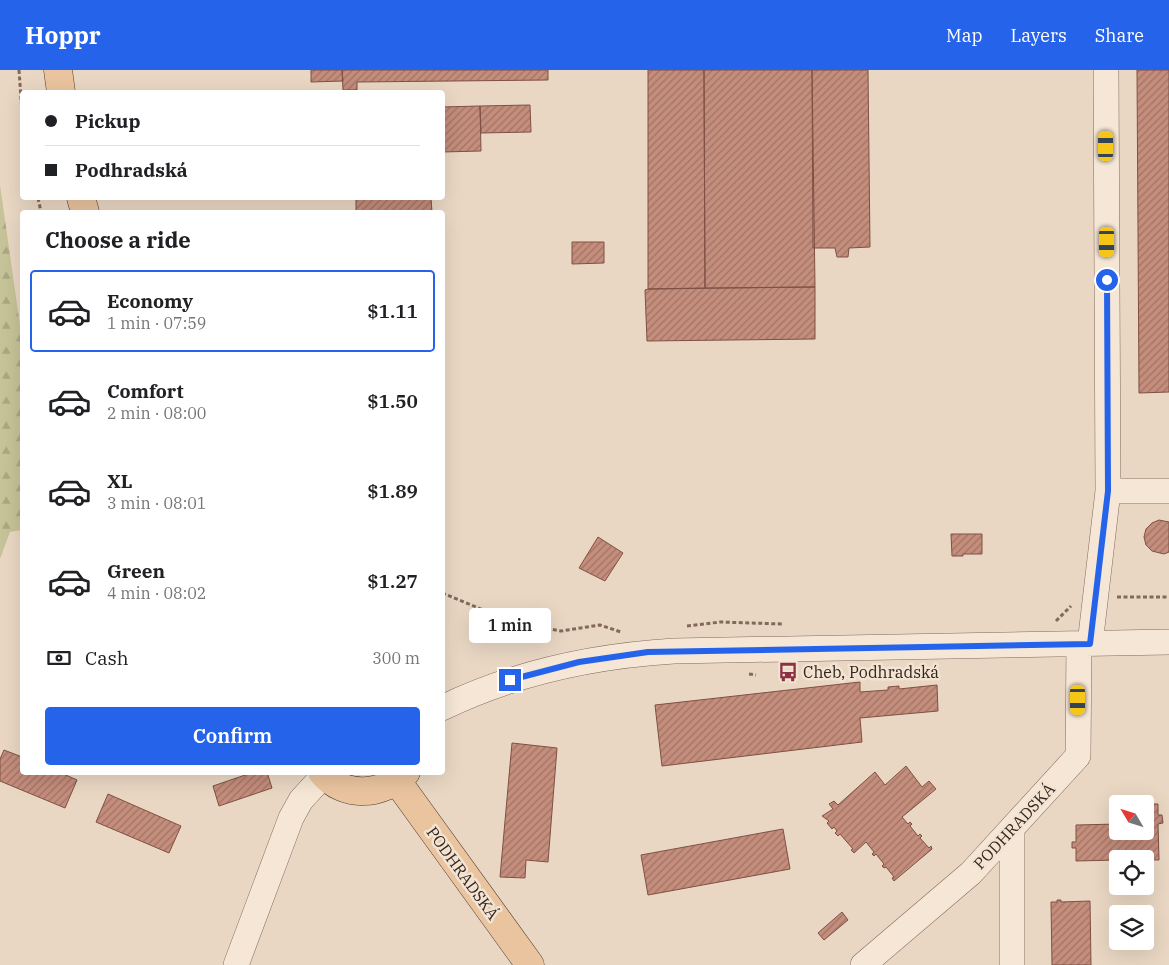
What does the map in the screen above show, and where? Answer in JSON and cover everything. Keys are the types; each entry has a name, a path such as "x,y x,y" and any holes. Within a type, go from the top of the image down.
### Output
{"main road":[{"path":"58,70 60,90"},
{"path":"324,775 342,788 365,792 387,787 401,777"},
{"name":"PODHRADSKÁ","path":"401,777 530,965"}],"street":[{"name":"PODHRADSKÁ","path":"864,965 970,873 1078,756 1084,644 1096,596 1108,491 1106,70"},
{"path":"1108,491 1169,491"},
{"path":"445,707 473,694 530,674 579,662 634,653 1169,642"},
{"path":"236,965 291,818 301,800 322,775"},
{"path":"1012,828 1012,965"}],"path":[{"path":"19,70 20,90"},
{"path":"1051,622 1062,616 1071,606 1074,593 1096,596 1169,597"},
{"path":"445,594 538,627 561,631 600,625 623,633"},
{"path":"681,626 720,622 792,625"}],"green space":[{"path":"0,185 20,325 20,530 10,532 0,559"}],"building":[{"path":"311,70 342,70 343,81 311,82"},
{"path":"342,70 548,70 548,80 357,82 357,90 343,90"},
{"path":"648,70 704,70 705,288 648,289"},
{"path":"704,70 812,70 815,287 705,288"},
{"path":"812,70 868,70 870,247 849,248 848,257 837,257 835,248 813,248"},
{"path":"1137,70 1169,70 1169,392 1139,393"},
{"path":"530,105 531,132 481,133 480,106"},
{"path":"480,106 481,151 445,152 445,107"},
{"path":"356,200 431,200 432,210 356,210"},
{"path":"572,242 604,242 604,263 572,264"},
{"path":"815,287 815,339 647,341 645,290 648,289"},
{"path":"1159,520 1169,522 1169,552 1164,554 1152,551 1146,545 1144,537 1146,529 1152,523"},
{"path":"951,534 982,534 982,554 952,556"},
{"path":"598,537 623,553 605,581 579,568"},
{"path":"860,682 860,692 888,690 888,687 899,686 899,689 937,685 938,711 860,718 862,742 662,766 655,705"},
{"path":"512,743 557,748 548,862 526,860 525,878 500,877"},
{"path":"4,750 20,756 20,775 66,775 77,780 65,808 0,781 0,759"},
{"path":"906,766 922,787 929,781 936,789 902,817 908,824 910,822 912,824 910,826 918,836 920,834 922,836 920,838 929,848 931,846 932,849 894,881 892,878 894,877 886,867 882,866 884,864 876,854 874,856 872,854 874,852 866,842 854,853 851,850 853,849 840,834 838,836 835,833 837,831 834,827 832,829 827,823 829,821 822,816 833,809 829,804 834,801 838,805 875,772 885,785"},
{"path":"245,775 268,775 272,788 219,806 213,786"},
{"path":"108,794 181,826 169,853 96,822"},
{"path":"1154,804 1158,804 1158,815 1162,815 1163,823 1158,824 1159,860 1154,860 1154,850 1109,850 1109,860 1076,861 1076,848 1072,848 1072,842 1076,842 1076,825 1109,824 1109,840 1154,840"},
{"path":"783,829 790,869 648,895 641,855"},
{"path":"1057,900 1061,900 1061,902 1090,901 1091,965 1052,965 1051,902 1057,902"},
{"path":"842,912 848,920 824,940 818,933"}],"place":[{"name":"Cheb, Podhradská","path":"788,672"}],"route":[{"path":"510,680 553,667 602,657 648,652 1090,644 1108,491 1107,280"}]}
